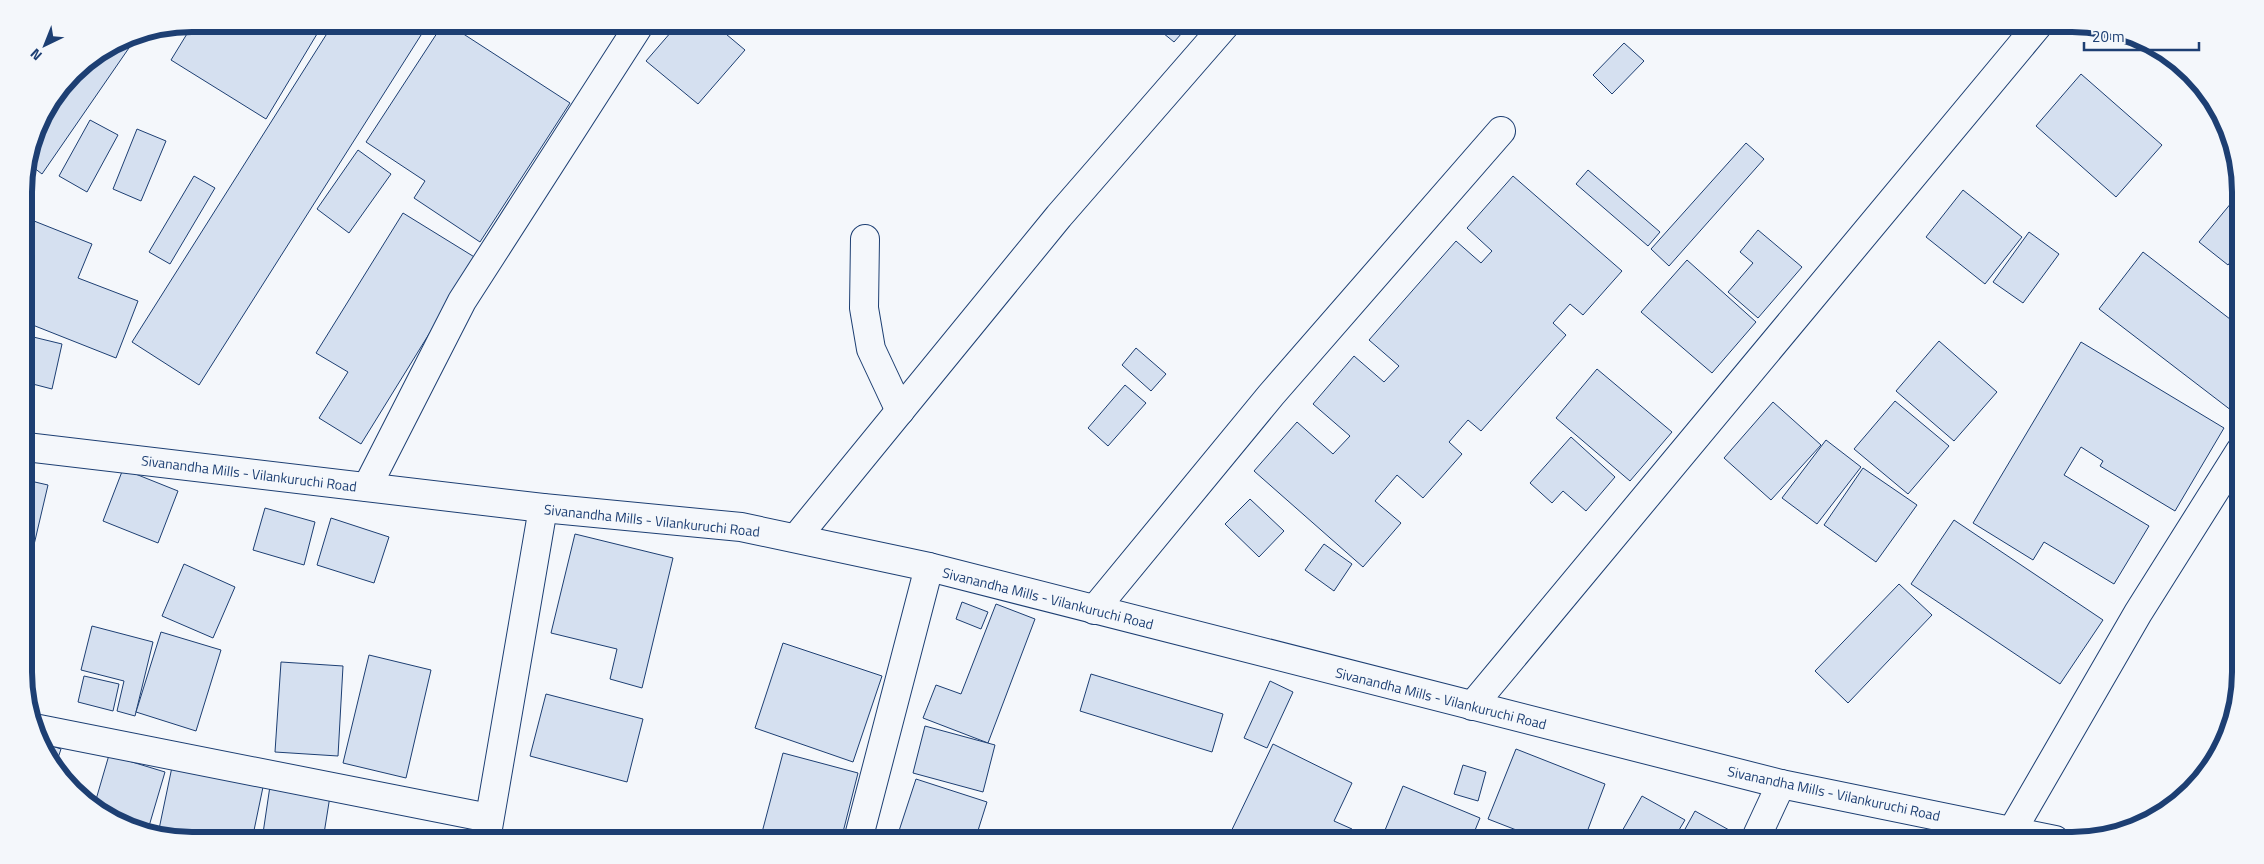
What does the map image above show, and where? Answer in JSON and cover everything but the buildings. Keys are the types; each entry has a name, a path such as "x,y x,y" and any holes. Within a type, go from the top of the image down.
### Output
{"street":[{"path":"367,487 462,301 634,33"},
{"path":"796,538 1058,216 1218,33"},
{"path":"1472,706 2032,33"},
{"path":"1094,610 1271,395 1501,132"},
{"path":"865,239 864,308 871,349 900,411"},
{"name":"Sivanandha Mills - Vilankuruchi Road","path":"33,448 543,508 741,527 929,567 1781,784 2012,831"},
{"path":"2012,831 2138,613 2232,464"},
{"path":"44,730 487,829 543,508"},
{"path":"860,832 929,567"},
{"path":"1758,831 1781,784"}]}
